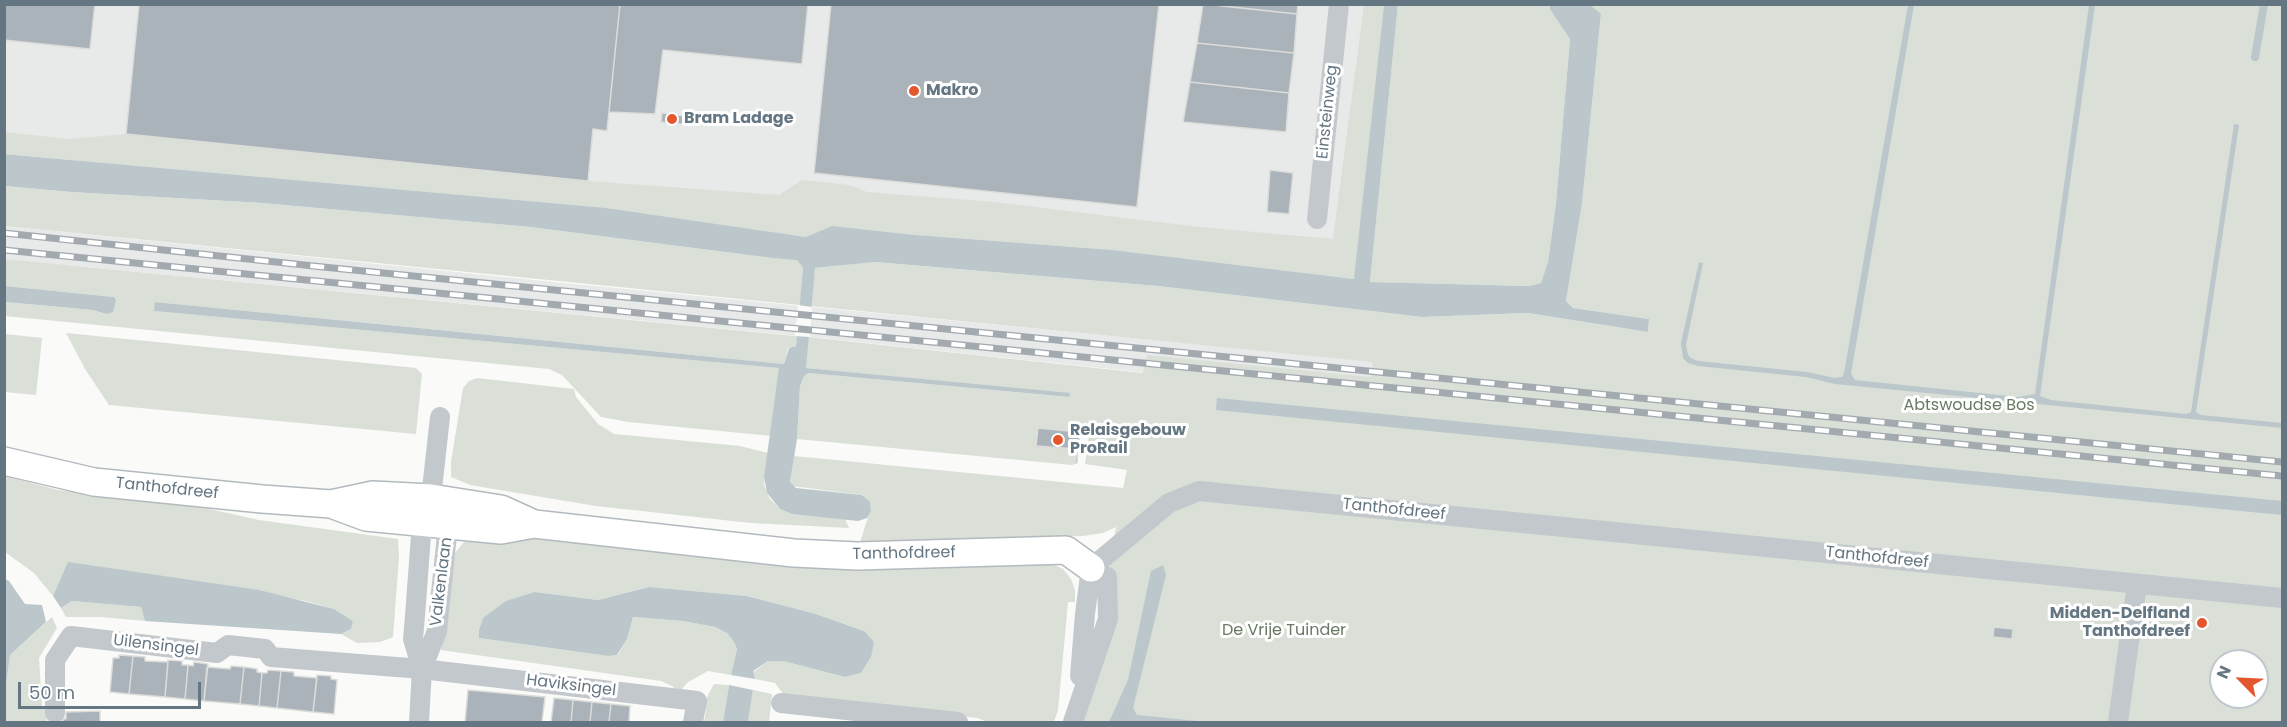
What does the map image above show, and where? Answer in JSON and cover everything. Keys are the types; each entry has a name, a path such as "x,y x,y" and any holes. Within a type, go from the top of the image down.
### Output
{"street":[{"name":"Einsteinweg","path":"1317,219 1339,4"},
{"name":"Valkenlaan","path":"422,669 413,639 440,417"},
{"name":"Tanthofdreef","path":"4,461 94,482 332,504 366,517 427,510 501,509 534,524"},
{"name":"Tanthofdreef","path":"427,510 448,525 501,530 534,524 794,553 857,555 1066,550 1091,568 1169,503 1198,491 2283,598"},
{"name":"Valkenlaan","path":"419,723 422,669 437,632 448,525"},
{"path":"1075,716 1107,619 1107,577 1091,568"},
{"path":"2118,723 2137,584"},
{"name":"Uilensingel","path":"55,713 55,660 71,636 217,653 228,645 265,649 271,657 422,669"},
{"name":"Haviksingel","path":"422,669 697,701 693,723"},
{"path":"781,703 958,723"}],"shaded area":[{"path":"4,5 1393,5 1355,279 806,237 5,153"},
{"path":"1384,5 1398,5 1370,282 1529,286 1541,283 1548,262 1556,203 1570,39 1550,9 1550,5 1590,5 1601,14 1582,204 1566,301 1573,308 1649,319 1648,332 1528,313 1422,317 1158,286 875,262 815,268 806,368 1070,393 1069,397 808,373 804,376 800,386 797,439 790,482 796,488 862,495 870,502 871,511 867,518 858,521 792,514 780,509 767,493 764,477 779,368 154,311 155,302 784,364 789,348 796,346 803,268 797,260 530,227 262,203 5,186 4,154 606,208 806,237 832,226 915,235 1112,250 1354,279"},
{"path":"1908,5 1914,5 1851,374 1855,380 2018,397 2035,394 2089,5 2095,5 2040,396 2051,400 2186,414 2191,412 2234,124 2239,125 2196,412 2201,415 2282,423 2282,428 1835,384 1806,377 1698,366 1688,363 1683,358 1681,343 1699,262 1703,263 1686,345 1691,358 1698,361 1842,377"},
{"path":"5,226 554,282 2282,449 1158,374 810,337 66,265 5,286"},
{"path":"5,286 114,297 116,300 113,312 106,314 93,310 5,302"},
{"path":"1217,398 2282,501 2282,515 1216,410"},
{"path":"68,562 259,590 334,609 353,621 351,629 341,634 145,621 141,607 72,601 61,608 53,596"},
{"path":"1163,565 1166,575 1133,708 1137,715 1207,722 1109,722 1128,680 1151,571"},
{"path":"5,579 9,581 25,604 42,605 46,622 10,655 5,693"},
{"path":"649,587 747,596 816,614 864,631 874,642 871,657 861,673 845,677 783,661 768,661 753,671 755,679 731,675 737,649 727,633 715,627 683,621 633,617 627,639 617,655 608,656 479,638 483,618 506,601 535,592 598,600"},
{"path":"729,685 753,690 748,722 723,722"}],"green space":[{"path":"1364,5 1384,5 1355,279 1112,250 915,235 832,226 806,237 606,208 5,154 4,132 70,139 126,134 588,181 779,195 802,180 849,185 867,192 994,202 1199,227 1333,239"},
{"path":"1398,5 1550,5 1550,9 1567,32 1570,39 1556,203 1548,262 1541,283 1529,286 1370,282"},
{"name":"Abtswoudse Bos","path":"1590,5 2282,5 2282,722 1083,722 1116,527 1103,533 1083,536 860,543 871,507 863,495 792,486 790,482 794,456 1123,488 1127,470 1085,464 1089,434 1080,432 1080,419 1079,432 1037,429 1036,446 1077,449 1075,462 1077,463 1072,465 797,439 800,386 804,375 808,373 1068,397 1069,394 806,368 807,337 1143,373 1147,355 1371,377 1373,362 810,306 815,268 874,262 1158,286 1422,317 1528,313 1648,332 1649,319 1573,308 1566,301 1582,204 1601,15"},
{"path":"4,186 262,203 530,227 772,258 797,259 803,268 800,305 5,226"},
{"path":"4,259 797,336 796,346 788,348 784,364 155,302 155,311 780,368 772,436 628,422 601,417 562,375 549,369 5,316 5,302 93,310 106,314 114,297 5,286"},
{"path":"66,333 416,368 422,374 416,434 109,405 85,369"},
{"path":"5,334 42,338 36,395 5,392"},
{"path":"477,378 574,389 576,397 598,424 614,434 740,446 768,453 764,484 769,498 780,509 792,514 845,519 849,528 751,523 596,506 470,485 451,477 451,462 463,388 469,381"},
{"path":"4,476 58,490 196,506 259,520 398,539 399,557 393,637 380,642 357,643 341,634 351,629 353,621 334,609 306,601 213,584 68,563 53,596 34,573 5,552"},
{"path":"490,533 848,569 1051,563 1063,569 1071,579 1075,590 1075,602 1068,602 1058,710 1054,722 987,722 978,718 787,699 775,683 755,679 752,671 768,661 783,661 845,677 861,673 871,657 864,631 816,614 747,596 649,587 598,600 535,592 483,618 479,638 608,656 618,655 627,639 633,617 683,621 715,627 727,633 737,649 731,675 708,671 688,682 679,692 661,681 441,650 455,553 465,541"},
{"path":"72,601 141,607 145,621 66,617 61,608"},
{"path":"52,617 57,628 39,658 42,706 46,706 47,722 5,722 5,693 10,655"},
{"path":"714,684 729,685 723,722 704,722 706,711 704,703"},
{"path":"753,690 772,694 769,722 748,722"}],"pier":[{"path":"798,305 812,307 810,337 795,336"}],"building":[{"path":"4,4 95,4 90,49 4,40"},
{"path":"139,4 620,4 607,131 593,129 588,181 126,134"},
{"path":"620,4 808,4 802,64 663,50 655,114 609,112"},
{"name":"Makro","path":"831,4 1159,4 1137,207 814,173"},
{"path":"1203,4 1297,14 1294,53 1197,43"},
{"path":"1205,4 1298,4 1297,14"},
{"path":"1197,43 1294,53 1289,93 1190,82"},
{"path":"1190,82 1289,93 1286,132 1183,122"},
{"path":"662,113 684,116 683,124 661,122"},
{"path":"1270,170 1293,173 1289,214 1267,212"},
{"name":"Relaisgebouw ProRail","path":"1080,419 1077,463 1075,463 1077,449 1036,446 1038,428 1079,432"},
{"path":"1994,627 2013,629 2012,639 1993,637"},
{"path":"119,655 133,656 129,694 110,692 113,658 119,658"},
{"path":"133,656 145,657 145,661 168,662 165,697 129,694"},
{"path":"168,660 182,661 182,665 188,665 185,699 165,697"},
{"path":"194,662 208,664 204,701 185,699 188,665 193,666"},
{"path":"231,666 244,667 240,704 204,701 207,667 230,669"},
{"path":"244,667 257,669 257,672 262,673 259,706 240,704"},
{"path":"268,670 281,671 277,708 259,706 262,673 267,673"},
{"path":"281,671 294,672 294,676 317,678 313,712 277,708"},
{"path":"317,675 331,676 331,679 337,680 334,714 313,712"},
{"path":"468,690 545,697 542,722 465,722"},
{"path":"554,698 573,700 571,722 551,722"},
{"path":"573,700 592,702 590,722 571,722"},
{"path":"592,702 611,704 609,722 590,722"},
{"path":"611,704 630,706 629,722 609,722"},
{"path":"100,711 100,722 63,722 63,719 66,719 66,712"}],"waterway":[{"path":"2255,57 2264,4"}],"railway":[{"path":"4,233 323,267 2282,462"},
{"path":"4,250 2282,476"}],"place":[{"name":"Makro","path":"914,91"},
{"name":"Bram Ladage","path":"672,119"},
{"name":"Relaisgebouw ProRail","path":"1058,440"},
{"name":"Midden-Delfland Tanthofdreef","path":"2202,623"}],"park label":[{"name":"De Vrije Tuinder","path":"1284,631"}]}
